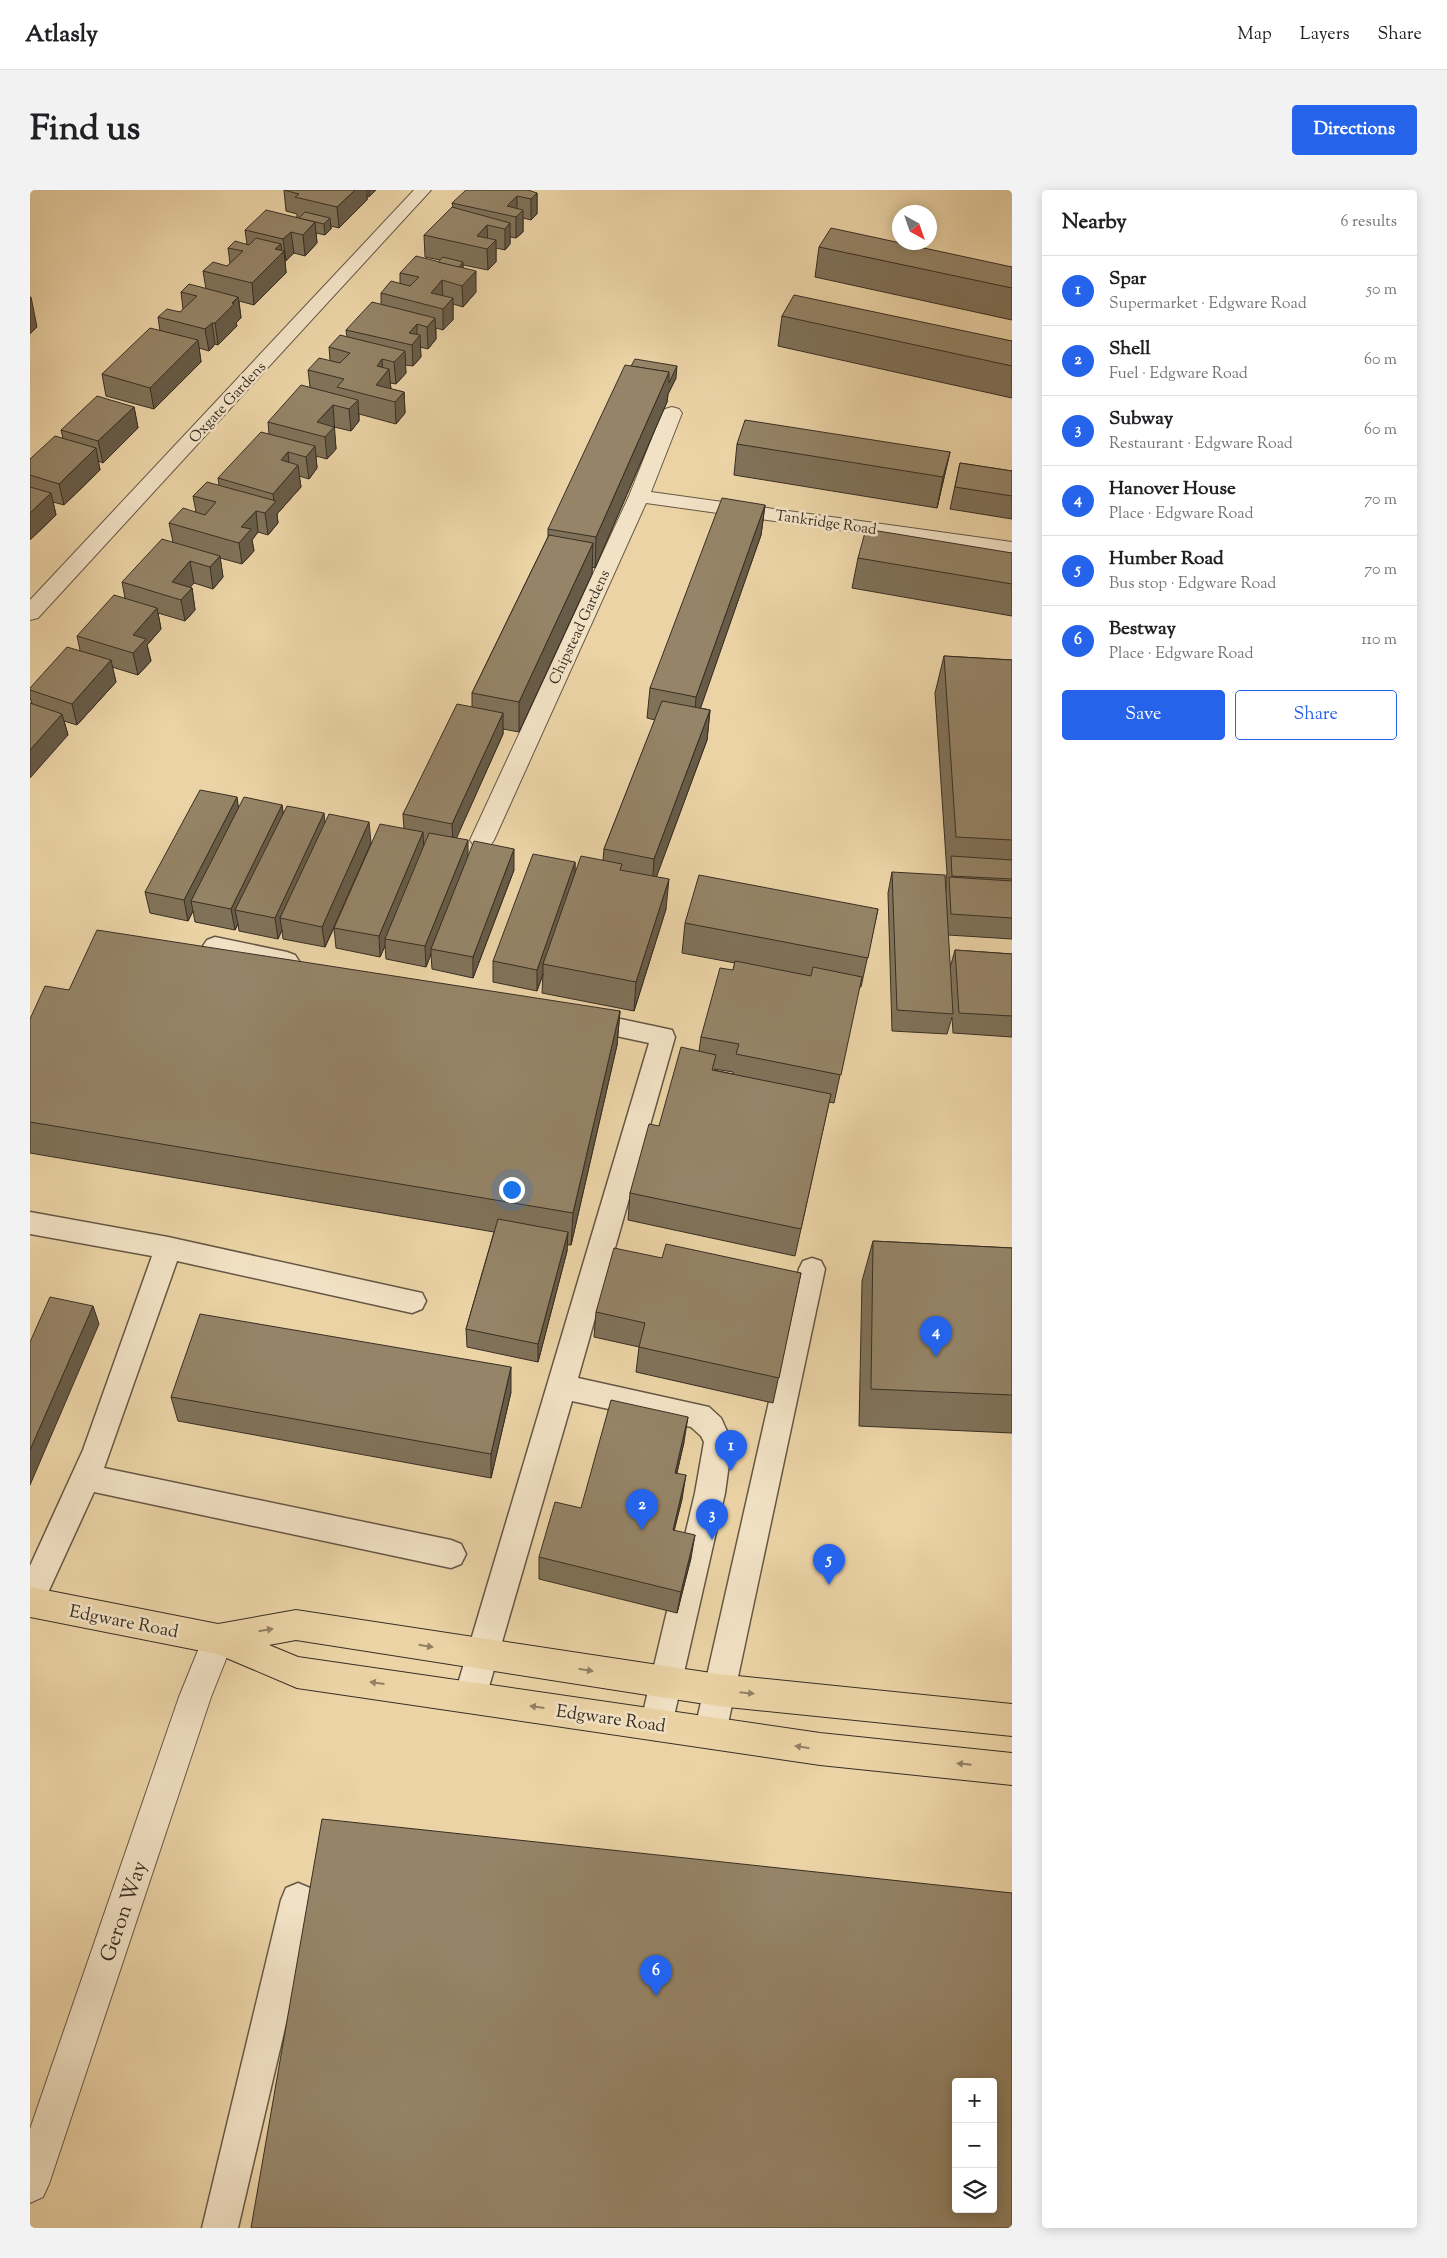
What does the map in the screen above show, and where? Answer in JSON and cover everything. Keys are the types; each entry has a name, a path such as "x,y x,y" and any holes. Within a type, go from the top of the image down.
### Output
{"main road":[{"name":"Edgware Road","path":"30,1602 218,1639 297,1672 820,1749 1012,1769"},
{"name":"Edgware Road","path":"218,1639 296,1625 718,1690 1012,1720"}],"street":[{"name":"Oxgate Gardens","path":"30,614 423,190"},
{"name":"Chipstead Gardens","path":"482,840 639,496 672,413"},
{"name":"Tankridge Road","path":"639,496 1012,548"},
{"name":"Geron Way","path":"30,2184 192,1706 218,1639"}],"lane":[{"path":"215,946 312,966"},
{"path":"470,1697 663,1036 556,1015"},
{"path":"30,1223 168,1248 412,1301"},
{"path":"30,1598 105,1428 136,1334 168,1248"},
{"path":"710,1733 812,1269"},
{"path":"562,1387 699,1416 711,1427 718,1442 710,1493 656,1725"},
{"path":"85,1477 452,1554"},
{"path":"220,2228 298,1900"}],"building":[{"path":"284,190 355,190 337,207 295,197 299,194"},
{"path":"466,190 528,190 537,193 531,199 517,196 507,206 523,210 516,217 452,203"},
{"path":"452,207 510,223 505,229 487,225 477,236 496,240 487,249 424,235"},
{"path":"266,210 315,222 303,235 291,232 283,239 245,230"},
{"path":"305,212 330,218 324,224 299,218"},
{"path":"831,228 892,241 892,250 933,250 1012,267 1012,288 819,247"},
{"path":"256,238 281,244 275,249 284,251 252,283 203,271 213,262 227,266 243,251 228,248 235,241 249,245"},
{"path":"416,256 476,271 462,286 442,280 431,293 453,298 443,309 381,293 391,281 410,286 419,277 400,273"},
{"path":"443,257 463,262 459,267 438,262"},
{"path":"189,284 238,297 232,303 234,304 215,323 212,323 205,329 158,317 167,309 180,312 197,296 181,292"},
{"path":"794,295 1012,341 1012,366 782,316"},
{"path":"372,302 435,318 427,327 417,324 409,333 420,335 412,345 346,330"},
{"path":"150,328 198,340 150,388 102,374"},
{"path":"340,335 405,351 394,362 382,359 377,366 389,369 376,385 404,392 395,402 337,387 344,379 308,370 319,358 340,363 350,353 329,347"},
{"path":"635,359 677,366 669,383 669,372 631,366"},
{"path":"625,365 669,372 596,537 548,529"},
{"path":"301,385 358,400 349,409 333,405 317,422 334,427 325,437 268,422"},
{"path":"97,396 134,407 98,441 61,430"},
{"path":"745,420 950,452 943,477 737,444"},
{"path":"261,432 315,446 306,457 288,452 281,460 298,465 273,494 218,478"},
{"path":"55,436 96,448 59,484 30,475 30,459"},
{"path":"960,463 1012,471 1012,496 955,487"},
{"path":"207,482 276,501 265,513 256,511 241,527 251,529 239,543 169,523 183,508 205,515 216,502 193,496"},
{"path":"30,487 51,493 30,513"},
{"path":"722,498 765,505 696,697 650,688"},
{"path":"866,529 1012,553 1012,584 858,558"},
{"path":"549,535 593,543 519,702 472,693"},
{"path":"162,539 220,556 210,567 190,561 172,582 192,588 181,600 122,582"},
{"path":"114,595 157,608 133,635 146,639 133,653 77,636"},
{"path":"67,647 111,660 72,704 30,690"},
{"path":"944,656 1012,660 1012,840 956,837"},
{"path":"662,701 710,710 654,859 604,849"},
{"path":"30,703 62,714 30,750"},
{"path":"457,704 503,713 452,824 403,814"},
{"path":"200,790 237,797 184,900 145,892"},
{"path":"244,797 282,805 231,909 191,901"},
{"path":"287,806 324,813 275,918 235,910"},
{"path":"329,814 369,822 322,927 280,918"},
{"path":"380,824 423,832 379,936 334,928"},
{"path":"429,833 468,840 425,946 385,939"},
{"path":"474,841 514,849 473,957 431,949"},
{"path":"533,854 575,862 537,970 493,961"},
{"path":"581,856 622,864 620,870 669,879 636,982 543,964"},
{"path":"951,856 1012,860 1012,879 952,876"},
{"path":"892,872 945,875 953,1014 897,1010"},
{"path":"699,875 878,909 868,958 685,923"},
{"path":"949,877 1012,881 1012,918 951,914"},
{"path":"97,930 620,1011 573,1213 30,1122 30,1019 45,986 69,990"},
{"path":"955,950 1012,954 1012,1016 959,1013"},
{"path":"735,961 811,976 813,967 862,977 841,1075 736,1054 739,1044 701,1037 720,968 733,970"},
{"path":"681,1047 716,1055 712,1070 831,1094 801,1229 630,1193 649,1124 659,1126"},
{"path":"498,1219 568,1232 538,1344 466,1329"},
{"path":"873,1241 1012,1248 1012,1395 871,1389"},
{"path":"666,1244 801,1273 779,1378 639,1347 645,1323 596,1312 614,1248 662,1258"},
{"path":"50,1297 93,1306 30,1450 30,1342"},
{"path":"200,1314 511,1367 491,1454 171,1397"},
{"path":"611,1400 688,1417 675,1473 686,1475 673,1530 695,1535 681,1592 539,1557 555,1502 581,1508"},
{"path":"322,1819 1012,1893 1012,2228 251,2228"}],"place":[{"name":"Hanover House","path":"936,1357"},
{"name":"Spar","path":"731,1471"},
{"name":"Shell","path":"642,1530"},
{"name":"Subway","path":"712,1540"},
{"name":"Humber Road","path":"829,1585"},
{"name":"Bestway","path":"656,1996"}]}
